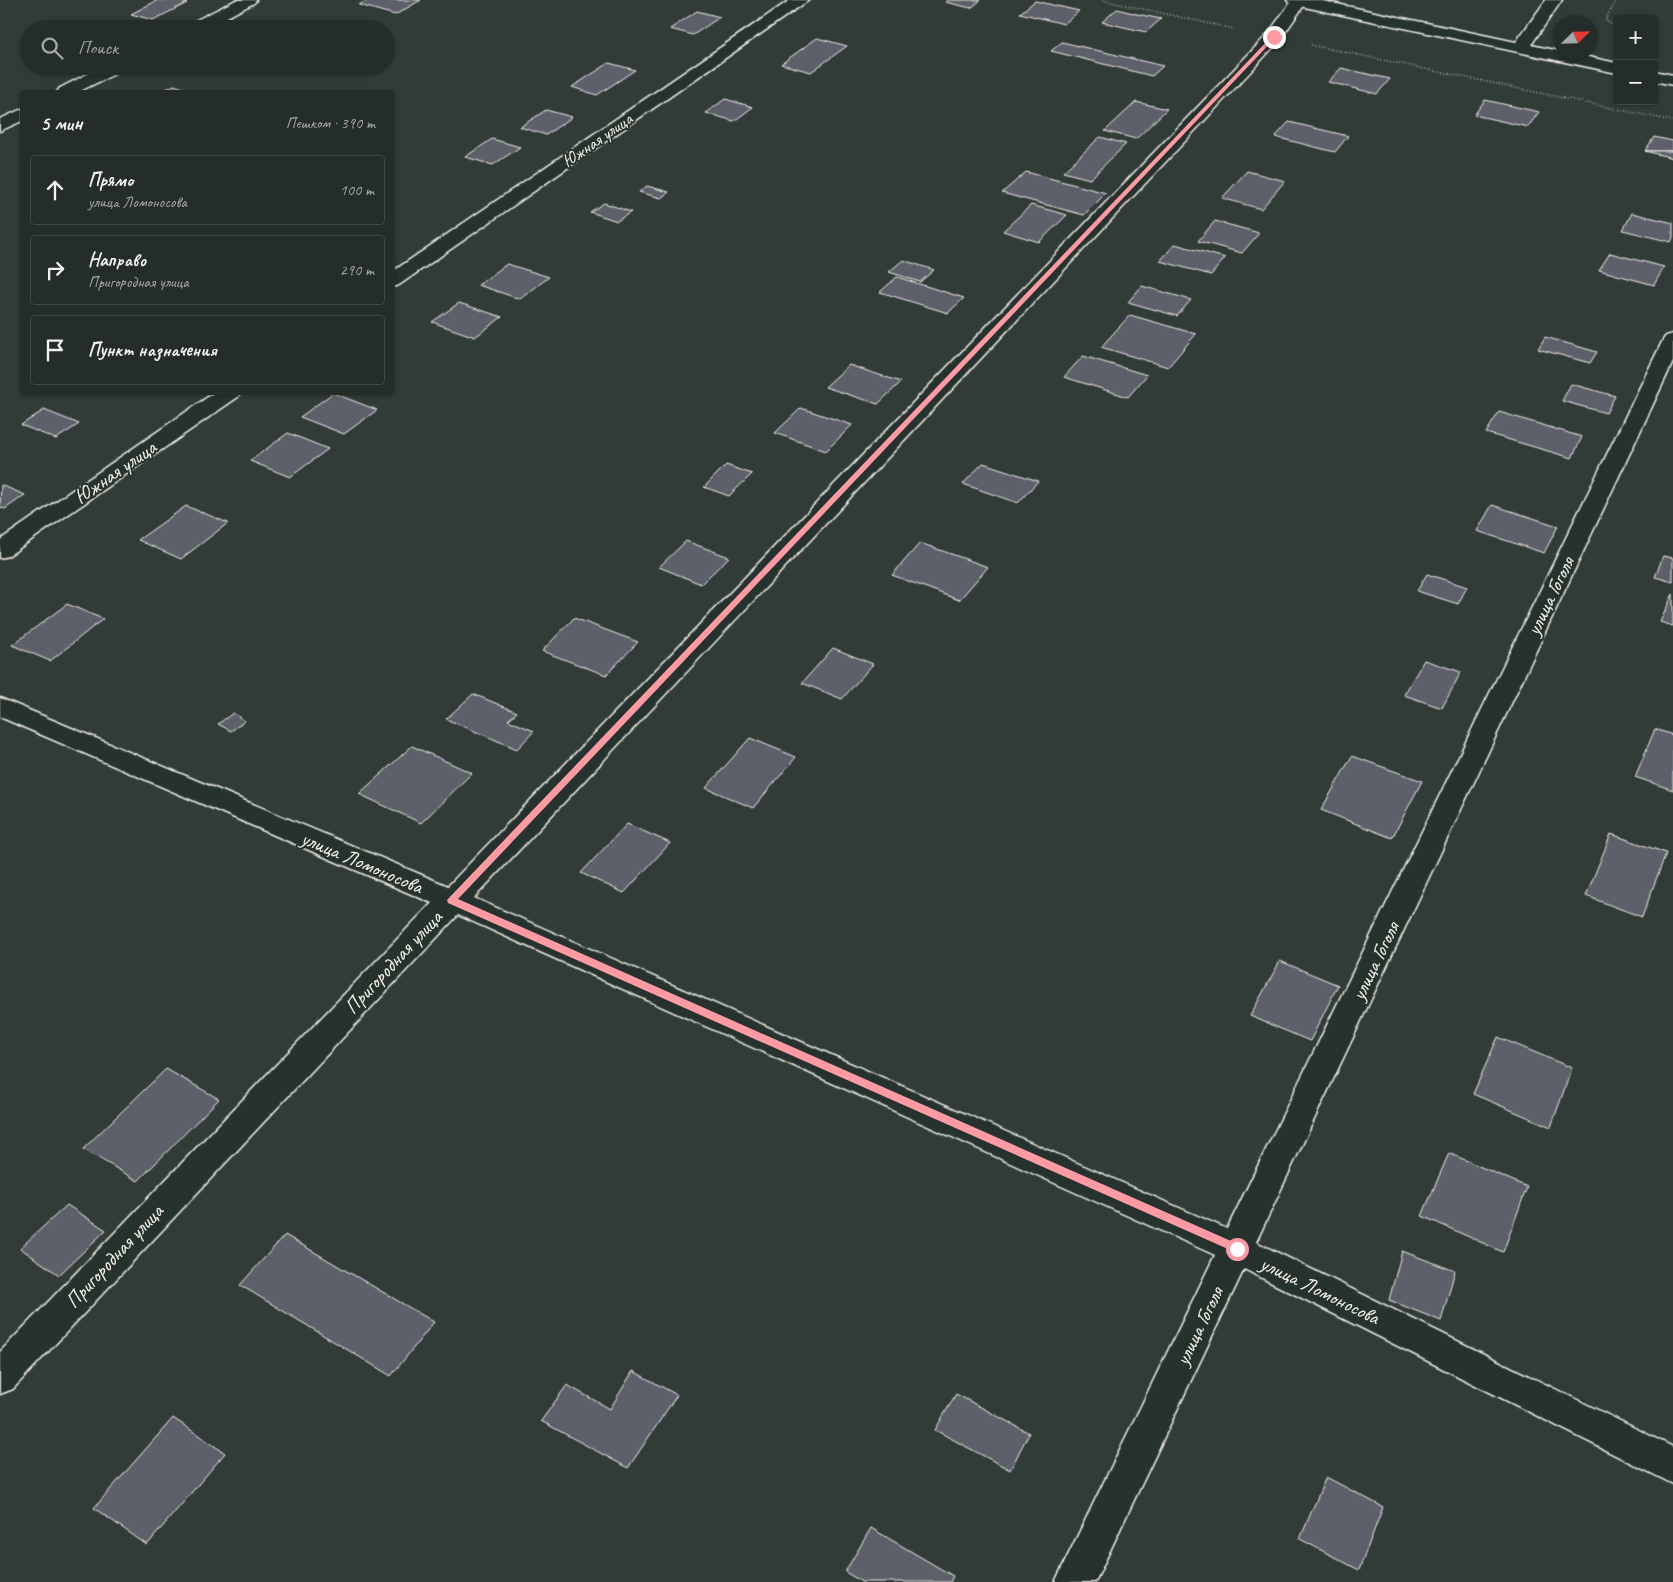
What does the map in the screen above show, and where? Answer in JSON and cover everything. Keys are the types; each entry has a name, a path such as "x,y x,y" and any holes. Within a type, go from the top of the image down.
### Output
{"street":[{"path":"209,20 248,0"},
{"name":"Южная улица","path":"395,279 800,0"},
{"path":"1297,0 1613,67"},
{"name":"Пригородная улица","path":"0,1377 1274,37 1297,0"},
{"path":"1521,47 1554,0"},
{"path":"70,90 99,75"},
{"path":"1658,77 1673,80"},
{"path":"0,126 20,115"},
{"name":"улица Гоголя","path":"1075,1582 1237,1249 1673,340"},
{"name":"Южная улица","path":"0,551 226,395"},
{"name":"улица Ломоносова","path":"0,707 452,900 1237,1249 1673,1466"}],"path":[{"path":"1102,0 1673,120"},
{"path":"1613,25 1605,20 1617,0"}],"building":[{"path":"158,0 176,0 187,3 153,20 131,14"},
{"path":"368,0 421,0 395,15 359,5"},
{"path":"948,0 981,0 971,8 945,2"},
{"path":"1035,1 1079,11 1064,24 1020,13"},
{"path":"1117,9 1161,19 1146,32 1102,22"},
{"path":"697,11 720,17 693,35 670,29"},
{"path":"817,38 847,46 811,72 781,64"},
{"path":"1062,42 1163,66 1152,76 1051,51"},
{"path":"609,63 635,70 597,95 572,87"},
{"path":"1341,68 1390,79 1377,94 1328,82"},
{"path":"174,85 190,90 164,90"},
{"path":"725,99 753,107 734,121 706,113"},
{"path":"1485,100 1539,112 1528,127 1474,115"},
{"path":"1136,102 1167,109 1136,139 1105,131"},
{"path":"546,110 572,117 546,135 520,127"},
{"path":"1289,122 1348,136 1335,152 1275,137"},
{"path":"1100,137 1126,144 1090,179 1063,172"},
{"path":"1654,137 1673,141 1673,151 1645,151"},
{"path":"492,139 520,147 493,165 465,157"},
{"path":"1645,151 1673,151 1673,158"},
{"path":"1247,171 1285,181 1261,209 1222,198"},
{"path":"1026,172 1106,193 1084,215 1002,193"},
{"path":"647,186 669,192 661,198 639,192"},
{"path":"604,203 631,212 617,221 590,212"},
{"path":"1031,205 1067,215 1039,242 1003,231"},
{"path":"1632,213 1673,223 1671,242 1623,230"},
{"path":"1215,221 1259,233 1242,253 1198,241"},
{"path":"1175,244 1225,258 1211,275 1160,261"},
{"path":"1610,253 1664,267 1654,285 1599,270"},
{"path":"903,260 934,270 920,282 889,272"},
{"path":"507,264 549,277 520,299 478,285"},
{"path":"897,277 964,298 948,313 880,292"},
{"path":"1142,286 1191,300 1177,316 1128,302"},
{"path":"459,303 502,317 475,337 432,322"},
{"path":"1130,315 1196,334 1168,367 1101,347"},
{"path":"1545,337 1597,352 1590,363 1538,349"},
{"path":"1083,356 1147,375 1128,397 1064,377"},
{"path":"849,365 901,382 878,404 825,387"},
{"path":"1571,384 1615,396 1606,413 1562,401"},
{"path":"330,395 338,395 377,410 344,434 300,417"},
{"path":"801,408 852,425 826,451 775,433"},
{"path":"44,410 79,424 56,439 21,425"},
{"path":"1499,412 1582,437 1572,458 1486,433"},
{"path":"288,433 328,449 290,477 250,461"},
{"path":"983,463 1038,481 1018,503 963,484"},
{"path":"726,465 752,474 729,496 704,487"},
{"path":"1,485 25,495 5,509 0,507"},
{"path":"1492,505 1558,526 1544,553 1477,531"},
{"path":"186,506 228,523 181,559 138,540"},
{"path":"686,541 729,557 701,584 659,567"},
{"path":"920,543 988,567 959,600 892,575"},
{"path":"1663,556 1673,558 1673,582 1655,577"},
{"path":"1427,574 1467,587 1458,604 1417,591"},
{"path":"1673,594 1673,626 1660,622"},
{"path":"67,604 103,619 50,661 12,645"},
{"path":"574,618 638,642 606,675 542,651"},
{"path":"833,648 873,664 842,699 802,683"},
{"path":"1424,660 1461,672 1442,708 1404,695"},
{"path":"473,694 517,712 508,720 534,731 517,749 446,719"},
{"path":"233,713 245,721 231,731 218,724"},
{"path":"1655,729 1673,735 1673,790 1635,777"},
{"path":"750,738 796,757 753,808 706,788"},
{"path":"412,746 472,773 421,823 359,794"},
{"path":"1352,756 1422,781 1392,838 1321,810"},
{"path":"627,824 670,843 624,893 581,873"},
{"path":"1611,834 1666,853 1642,917 1586,896"},
{"path":"1280,961 1338,985 1310,1041 1250,1016"},
{"path":"1498,1037 1572,1068 1551,1127 1473,1094"},
{"path":"166,1069 219,1099 138,1181 83,1149"},
{"path":"1449,1153 1527,1187 1503,1252 1422,1216"},
{"path":"67,1205 106,1230 59,1275 20,1248"},
{"path":"285,1235 434,1322 391,1376 240,1285"},
{"path":"1402,1251 1455,1271 1441,1321 1389,1300"},
{"path":"633,1371 677,1395 628,1468 541,1421 567,1385 610,1409"},
{"path":"956,1394 1029,1433 1010,1470 935,1430"},
{"path":"173,1418 225,1453 147,1545 94,1508"},
{"path":"1326,1477 1383,1507 1359,1570 1300,1539"},
{"path":"871,1528 953,1576 950,1582 862,1582 845,1572"}],"route":[{"path":"1237,1249 452,900 1274,37"}]}
